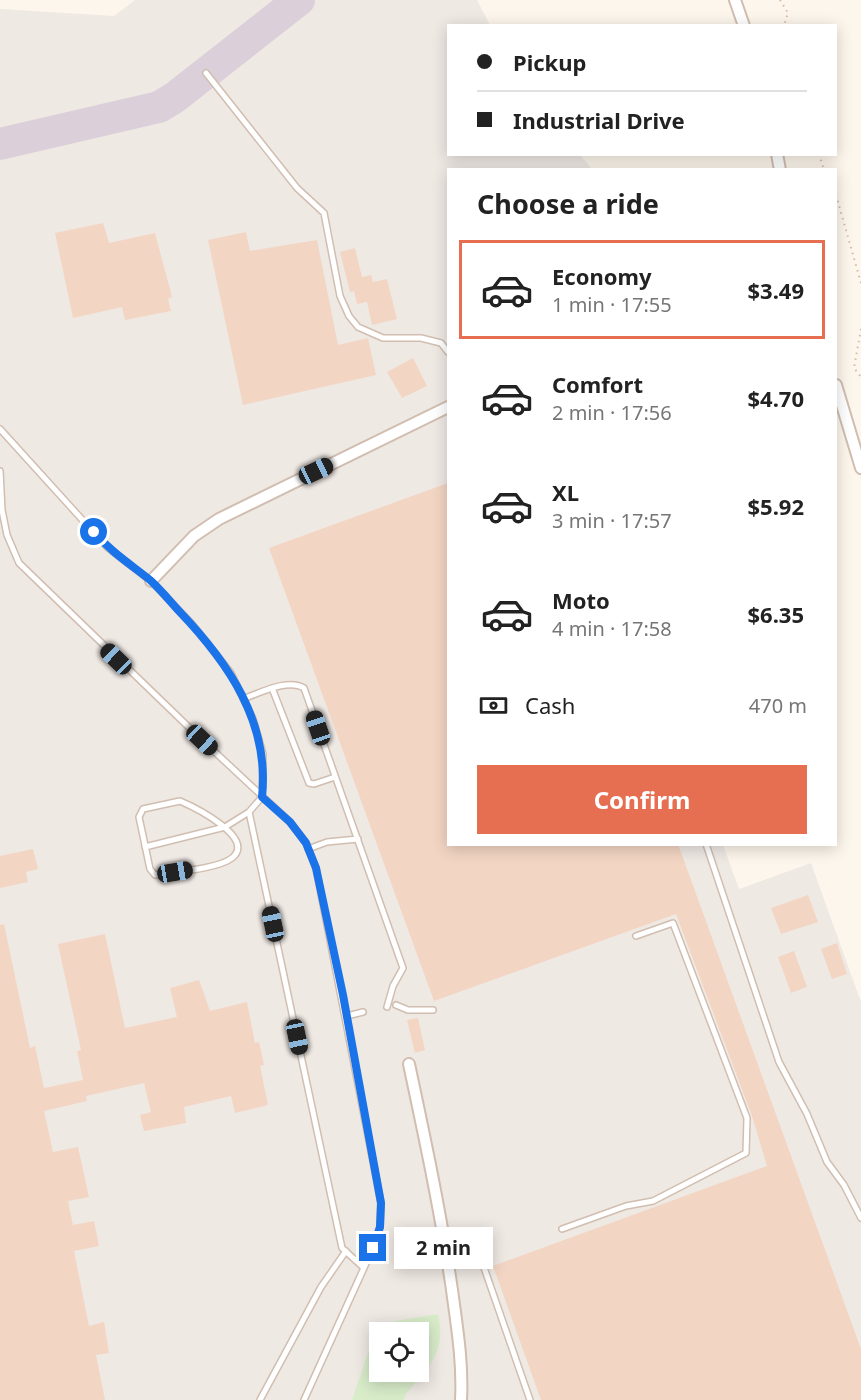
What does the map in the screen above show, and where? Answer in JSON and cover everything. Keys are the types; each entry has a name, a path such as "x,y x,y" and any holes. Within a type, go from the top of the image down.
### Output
{"street":[{"path":"735,0 743,24"},
{"path":"837,388 861,468"},
{"path":"151,581 194,536 219,519 447,407"},
{"path":"409,1064 446,1249 459,1344 461,1400"}],"lane":[{"path":"206,73 297,188 324,213 340,296 349,316 358,327 383,338 421,338 441,343 447,351"},
{"path":"0,429 107,547 151,581 216,652 245,698 263,754 262,797 249,812 225,827 145,847"},
{"path":"0,471 4,518 19,563 56,602 290,822 308,849 316,868 347,1016 381,1203 380,1227 364,1268 304,1400"},
{"path":"245,698 272,688 294,685 304,688 403,968 393,986 387,1007"},
{"path":"272,688 309,783 314,784 335,777"},
{"path":"180,801 225,827 237,841 238,849 232,858 218,864 154,875 150,869 145,847 139,817 143,809 180,801"},
{"path":"249,812 342,1248 364,1268"},
{"path":"308,849 327,842 358,839"},
{"path":"707,846 778,1062 807,1114 827,1162 844,1185 861,1218"},
{"path":"562,1229 626,1206 653,1201 746,1153 747,1118 674,923 636,936"},
{"path":"396,1005 408,1010 433,1010"},
{"path":"347,1016 363,1012"},
{"path":"260,1400 321,1287 346,1251"},
{"path":"480,1257 530,1400"}],"path":[{"path":"780,0 788,13 785,24"},
{"path":"837,199 861,283"},
{"path":"861,329 854,358 854,368 861,377"}],"shaded area":[{"path":"135,0 477,0 489,24 447,24 447,156 581,156 591,168 447,168 447,846 723,846 739,889 811,863 861,1002 861,1400 0,1400 0,9 114,16"}],"green space":[{"path":"438,1314 440,1339 438,1349 429,1366 429,1322 395,1321"},
{"path":"369,1350 369,1382 416,1382 404,1400 352,1400"}],"building":[{"path":"103,223 109,243 155,233 172,297 168,299 171,311 125,320 122,307 73,318 55,233"},
{"path":"246,232 250,251 317,240 338,345 368,338 376,375 243,405 208,240"},
{"path":"355,248 362,277 371,275 373,282 387,279 397,319 372,325 367,302 357,304 354,291 350,292 340,252"},
{"path":"413,358 427,386 402,398 387,372"},
{"path":"447,483 447,846 679,846 861,1349 861,1400 541,1400 493,1266 767,1166 752,1116 676,914 434,1001 269,548"},
{"path":"33,849 38,869 26,872 28,882 0,888 0,856"},
{"path":"808,895 818,922 781,934 771,908"},
{"path":"4,924 30,1048 35,1046 44,1088 83,1080 77,1051 81,1050 58,944 105,934 125,1028 177,1017 170,988 199,980 210,1011 247,1002 255,1043 259,1042 264,1065 260,1066 268,1105 235,1113 231,1096 184,1107 186,1123 144,1131 140,1115 151,1112 144,1083 86,1096 87,1101 44,1111 53,1152 78,1147 89,1197 68,1201 73,1225 94,1221 99,1246 74,1251 89,1326 104,1322 109,1353 96,1355 105,1400 0,1400 0,925"},
{"path":"837,943 847,974 832,979 821,949"},
{"path":"794,951 807,987 791,993 778,957"},
{"path":"418,1018 425,1050 415,1053 407,1020"}],"taxiway":[{"path":"0,144 159,107 174,98 299,0"}],"route":[{"path":"94,532 117,557 151,581 192,624 231,673 244,696 263,754 262,797 290,822 306,843 316,868 362,1092 381,1203 380,1227 373,1248"}]}
